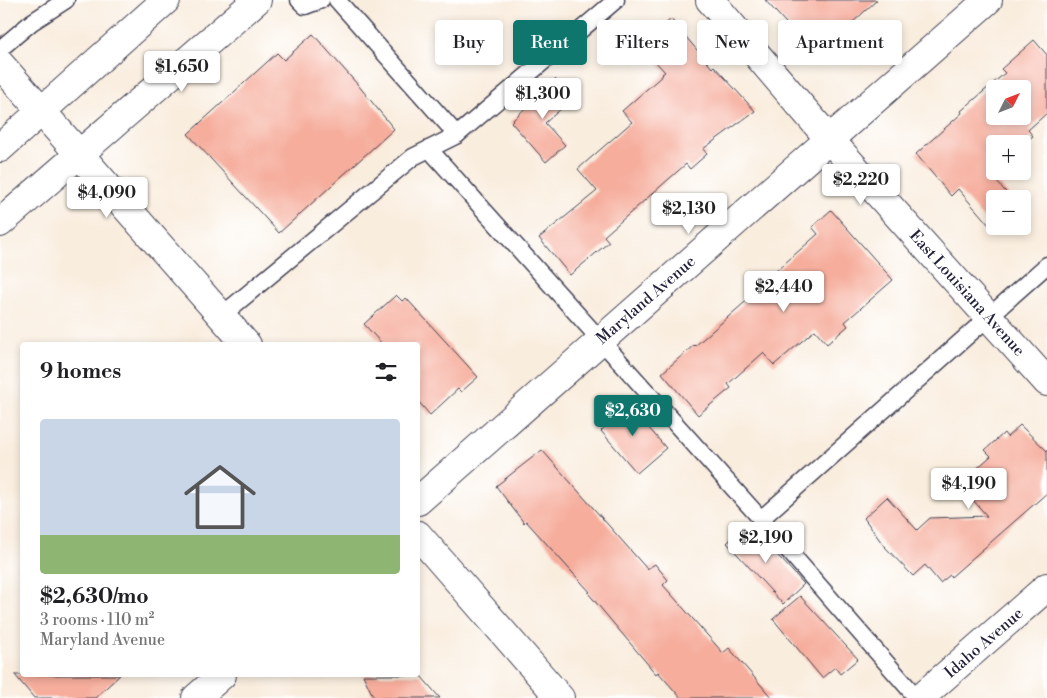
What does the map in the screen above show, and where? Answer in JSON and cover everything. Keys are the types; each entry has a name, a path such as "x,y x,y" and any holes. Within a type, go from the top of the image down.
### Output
{"street":[{"path":"0,148 166,0"},
{"path":"0,223 257,0"},
{"name":"East Louisiana Avenue","path":"710,0 830,140 1047,382"},
{"name":"Maryland Avenue","path":"420,499 988,0"},
{"path":"0,64 244,342"},
{"path":"420,537 560,698"},
{"name":"Idaho Avenue","path":"919,698 1047,587"},
{"path":"199,697 220,677"}],"lane":[{"path":"0,50 32,22 66,0"},
{"path":"299,0 305,6 321,0"},
{"path":"337,0 457,135"},
{"path":"221,316 414,157 457,135 616,0"},
{"path":"429,149 919,698"},
{"path":"761,519 1047,265"}],"building":[{"path":"765,0 877,0 855,20 783,20"},
{"path":"313,34 394,129 279,233 188,134 277,53 284,60"},
{"path":"687,38 697,50 697,65 709,65 712,68 714,66 755,111 703,149 707,154 690,169 686,164 604,236 609,242 570,275 539,238 597,191 578,169 632,122 622,111 665,72 659,65 687,65"},
{"path":"1034,40 1047,55 1047,113 1028,130 1033,136 1031,138 1031,135 986,135 986,180 995,180 1004,190 986,190 986,222 958,189 951,196 916,154 986,89 986,125 1031,125 1031,80 997,80 1005,73 1001,69"},
{"path":"555,79 572,99 545,123 565,145 546,162 511,122"},
{"path":"831,210 893,280 845,322 848,326 827,344 815,330 774,365 763,353 728,384 731,388 698,415 662,373 761,288 759,286 818,234 812,227"},
{"path":"396,295 402,301 406,298 478,377 461,392 458,389 430,415 420,403 420,342 380,342 364,324"},
{"path":"627,400 650,425 648,427 666,448 637,473 601,431 613,420 609,416"},
{"path":"1020,425 1047,451 1047,493 951,577 950,575 940,583 925,565 913,576 884,546 864,518 887,497 917,530 930,518 987,516 959,484 991,456 985,450 1004,433 1007,437"},
{"path":"542,450 647,569 655,564 668,580 663,585 723,653 729,648 772,698 681,698 658,672 656,674 588,593 590,592 526,521 524,523 496,486"},
{"path":"748,523 804,584 783,604 727,543"},
{"path":"800,596 858,659 840,674 835,667 822,678 773,619"},
{"path":"15,675 20,675 20,677 118,677 95,698 34,698"},
{"path":"420,675 440,698 374,698 364,677 420,677"}]}
